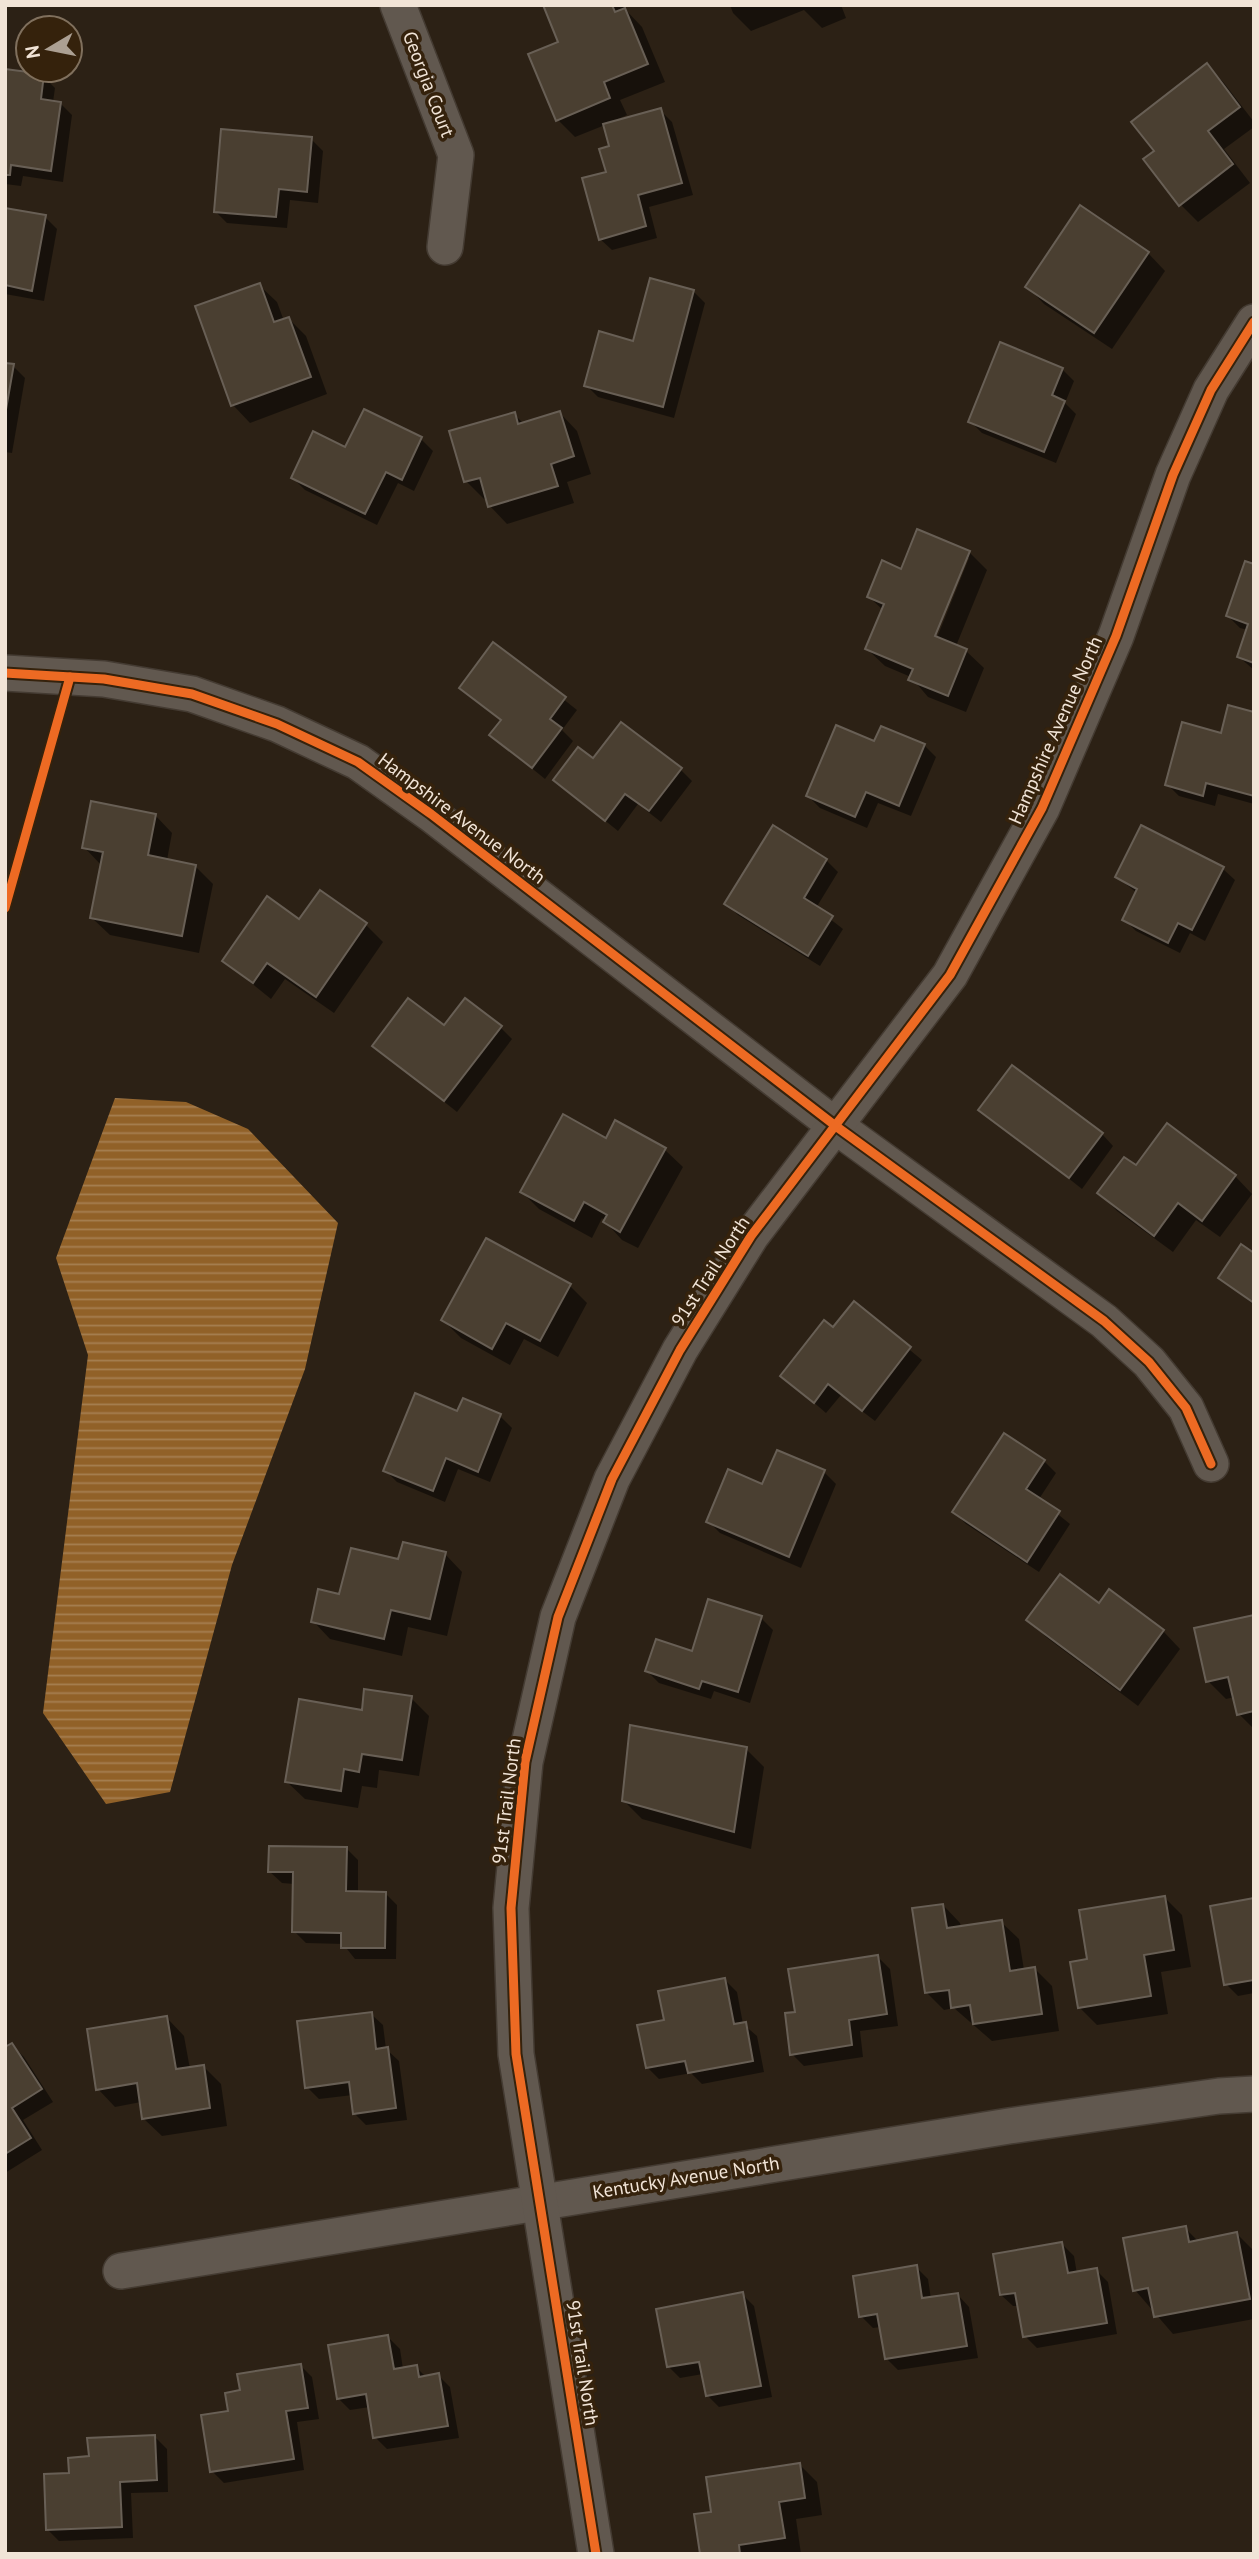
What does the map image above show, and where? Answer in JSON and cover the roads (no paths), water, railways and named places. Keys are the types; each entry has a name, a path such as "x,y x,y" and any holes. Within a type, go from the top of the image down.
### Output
{"street":[{"name":"Georgia Court","path":"398,5 456,155 444,247"},
{"name":"Hampshire Avenue North","path":"837,1127 950,975 1042,808 1116,636 1173,475 1211,390 1254,322"},
{"name":"Hampshire Avenue North","path":"5,673 104,679 192,694 277,724 358,762 431,814 837,1127 1104,1321 1149,1362 1186,1408 1211,1464"},
{"name":"91st Trail North","path":"596,2554 516,2054 511,1908 525,1762 558,1617 612,1479 680,1350 751,1236 837,1127"},
{"name":"Kentucky Avenue North","path":"121,2271 1009,2126 1219,2096 1254,2094"}]}
